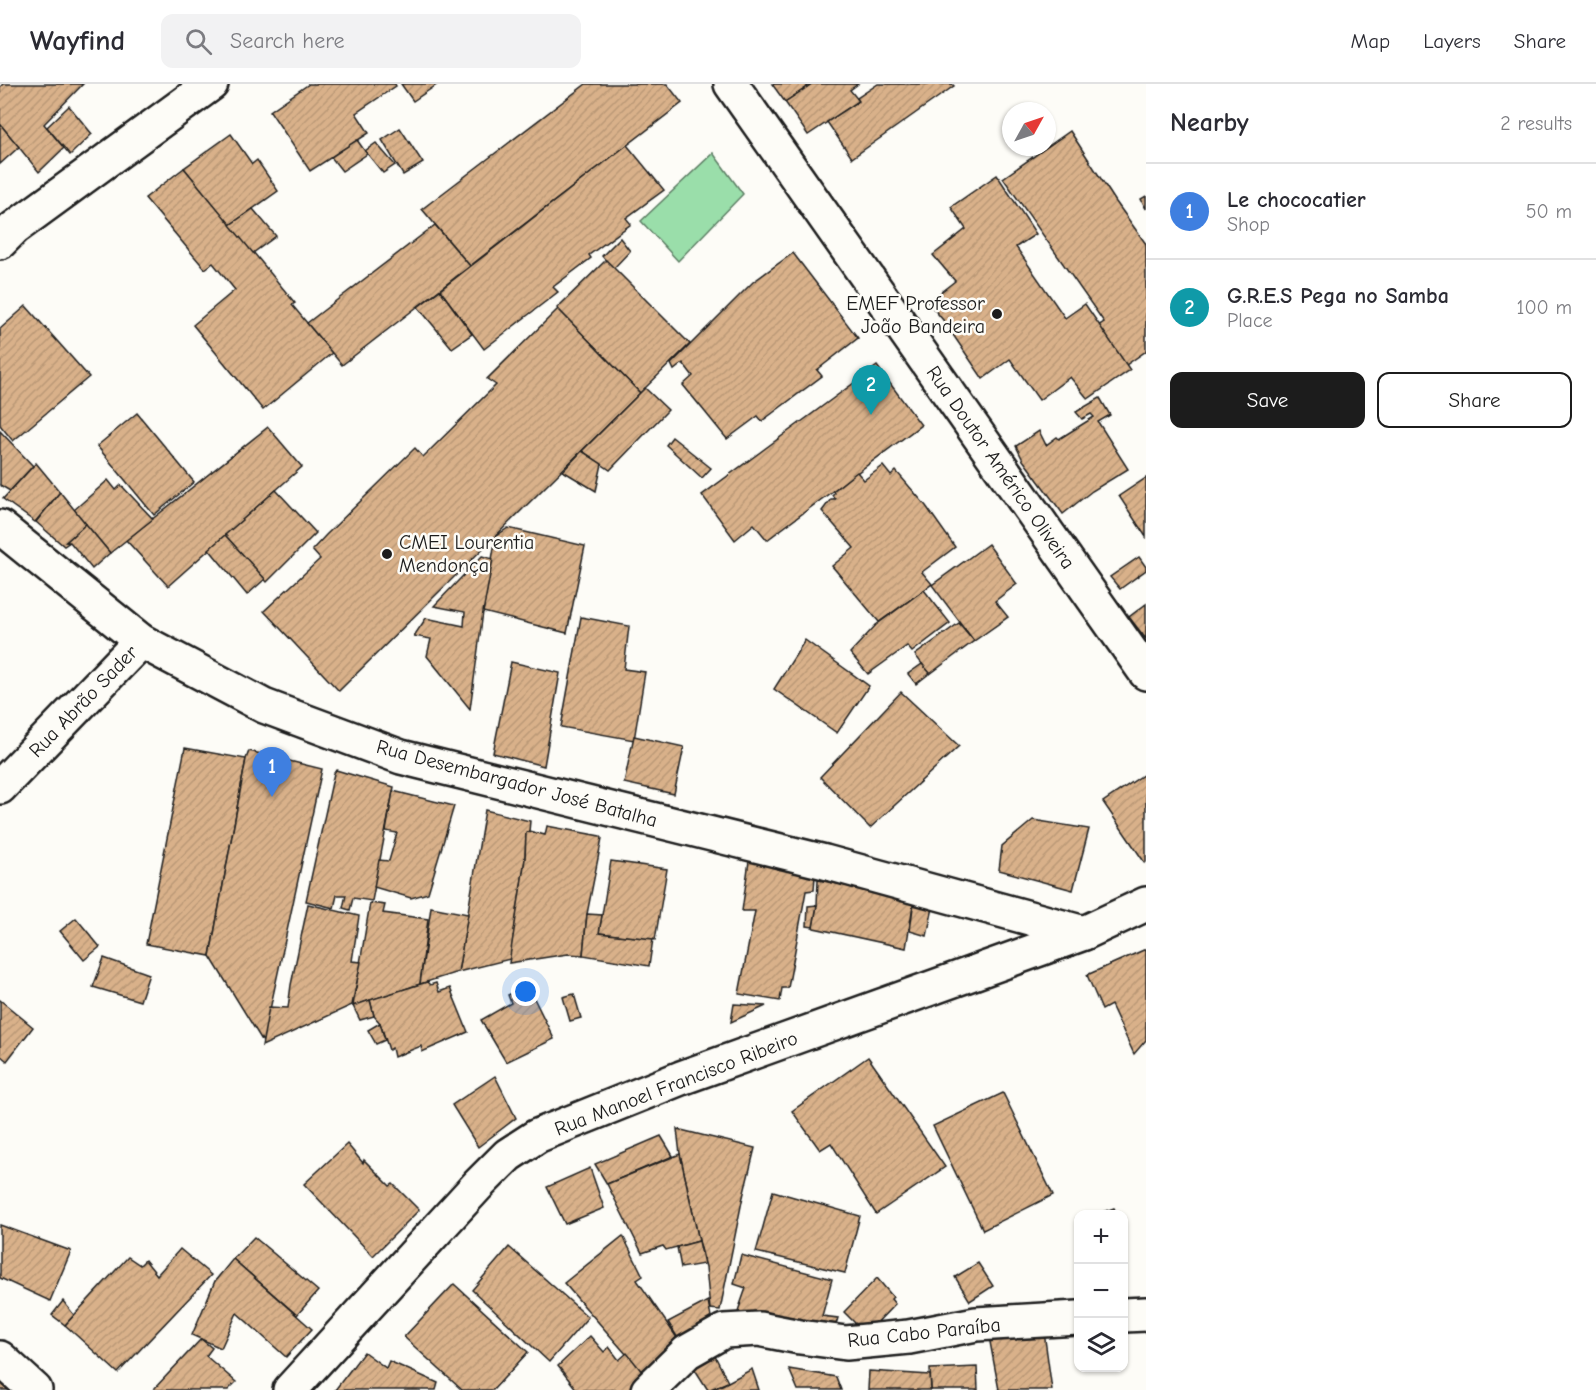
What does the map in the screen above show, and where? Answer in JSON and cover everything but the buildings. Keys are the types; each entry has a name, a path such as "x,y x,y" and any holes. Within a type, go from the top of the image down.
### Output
{"street":[{"path":"0,242 14,228 211,84"},
{"name":"Rua Doutor Américo Oliveira","path":"731,84 1146,673"},
{"name":"Rua Desembargador José Batalha","path":"0,527 141,641 264,706 401,757 825,862 1084,933"},
{"name":"Rua Abrão Sader","path":"0,787 141,641"},
{"name":"Rua Manoel Francisco Ribeiro","path":"290,1390 478,1185 508,1155 537,1136 681,1078 1084,933 1146,904"},
{"path":"1128,1315 1146,1314"},
{"name":"Rua Cabo Paraíba","path":"648,1390 687,1352 724,1331 759,1329 846,1343 909,1337 976,1324 1074,1318"},
{"path":"0,1358 35,1390"}],"green space":[{"path":"713,153 743,194 678,261 641,221"}],"place":[{"name":"EMEF Professor João Bandeira","path":"997,314"},
{"name":"G.R.E.S Pega no Samba","path":"871,415"},
{"name":"CMEI Lourentia Mendonça","path":"387,554"},
{"name":"Le chococatier","path":"272,797"}]}
